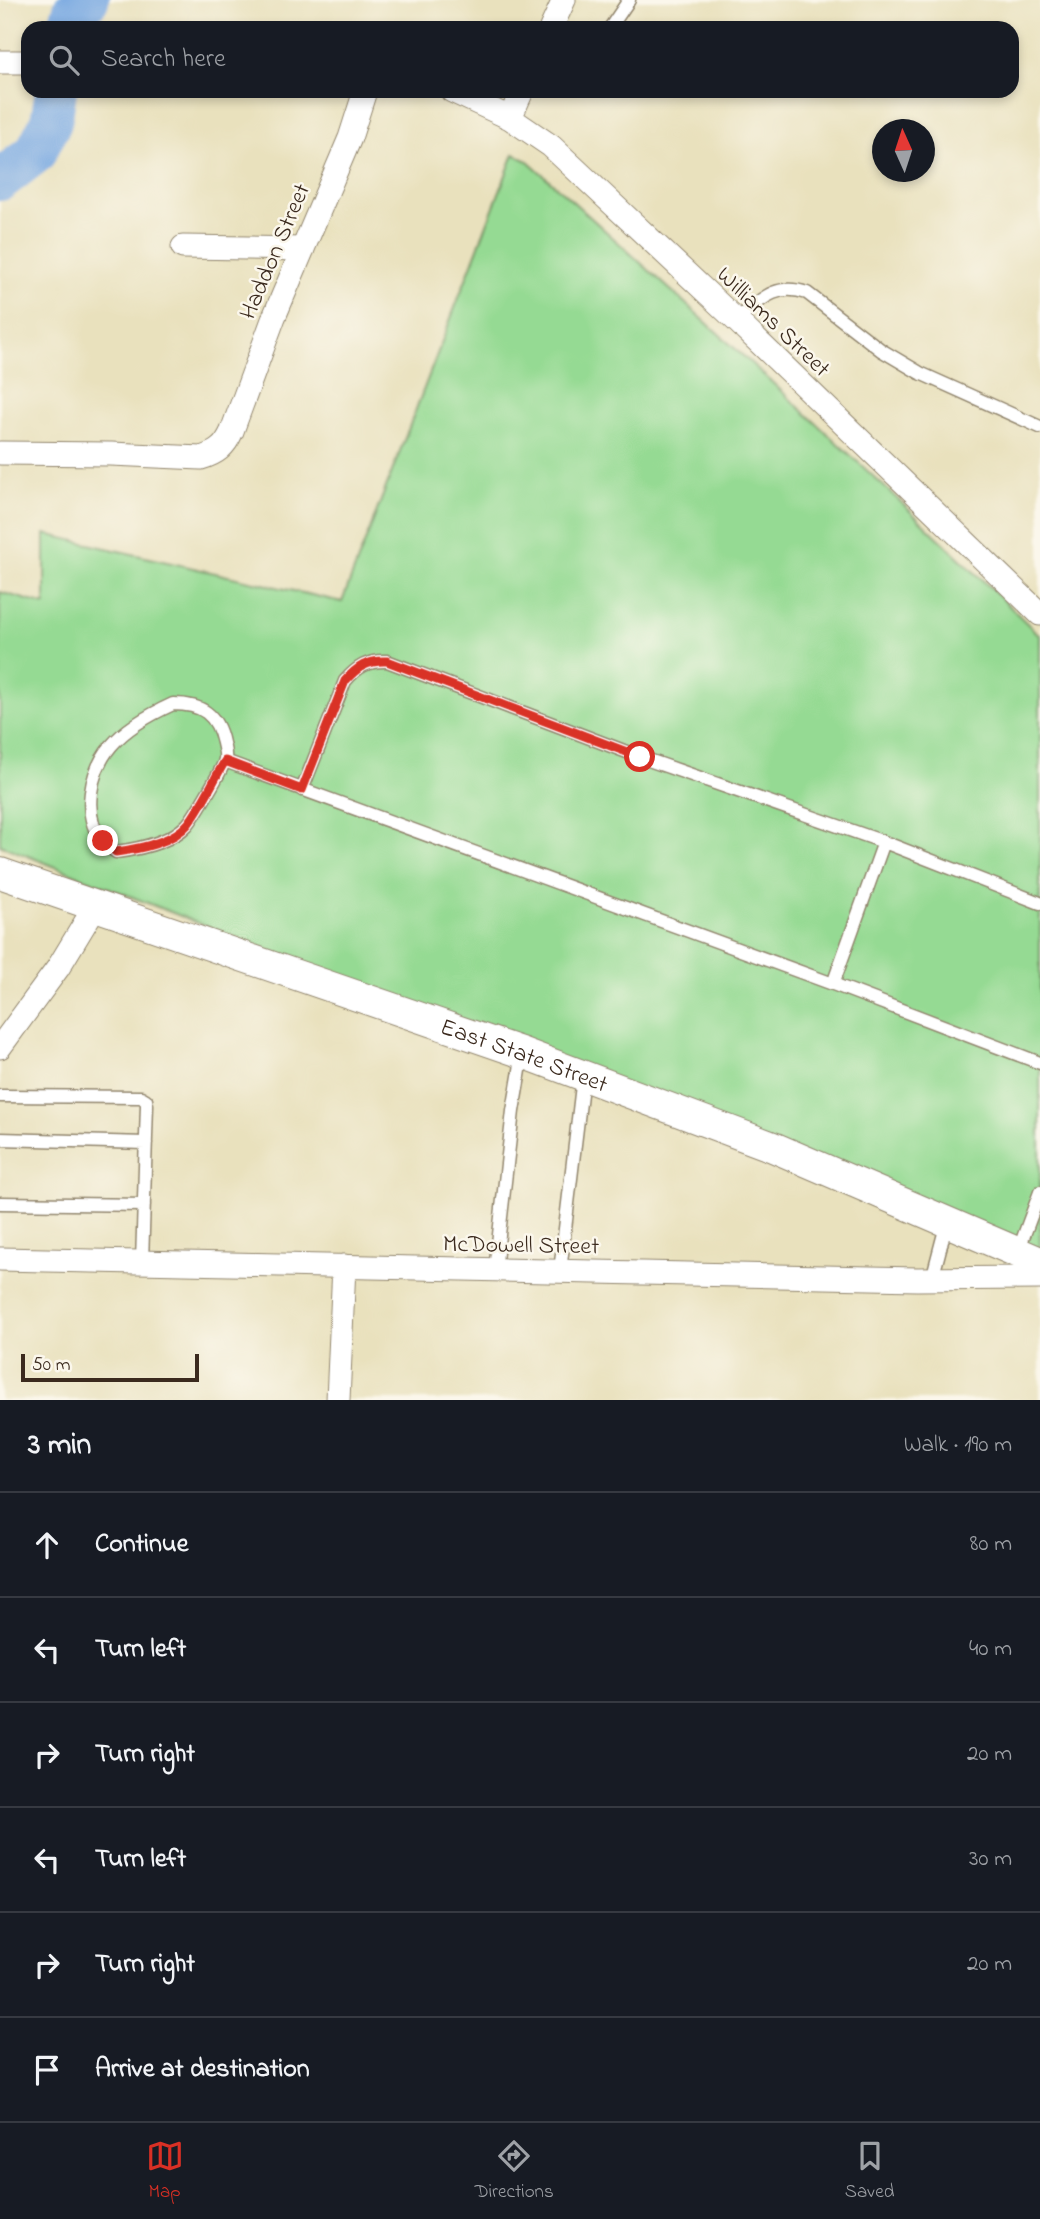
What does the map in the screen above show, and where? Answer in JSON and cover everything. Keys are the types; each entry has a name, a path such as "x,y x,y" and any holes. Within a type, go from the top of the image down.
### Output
{"street":[{"path":"554,21 564,0"},
{"path":"0,62 21,62"},
{"name":"Haddon Street","path":"0,453 201,458 215,454 226,444 274,317 350,138 363,98"},
{"name":"Williams Street","path":"467,98 510,118 551,146 736,320 1040,614"},
{"path":"510,118 520,98"},
{"path":"183,247 303,249"},
{"name":"East State Street","path":"0,873 523,1053 773,1147 1029,1258"},
{"path":"0,1047 58,968 96,905"},
{"name":"McDowell Street","path":"0,1259 932,1279 1040,1278"},
{"path":"338,1400 344,1266"}],"lane":[{"path":"616,21 629,0"},
{"path":"736,320 769,294 779,289 793,288 807,293 881,350 920,373 1040,427"},
{"path":"302,790 345,681 354,670 364,664 387,661 640,757 884,842 1040,903"},
{"path":"173,704 189,704 204,710 215,720 222,739 225,761 187,825 169,838 138,849 116,852 103,841 94,824 90,805 91,789 98,767 110,747 127,731 155,712 173,704"},
{"path":"225,761 833,984 1040,1063"},
{"path":"833,984 884,842"},
{"path":"495,1270 513,1111 523,1053"},
{"path":"560,1271 584,1076"},
{"path":"0,1096 141,1097 146,1100 148,1105 142,1262"},
{"path":"0,1139 146,1143"},
{"path":"1029,1258 1040,1192"},
{"path":"0,1203 144,1205"},
{"path":"932,1279 947,1222"}],"green space":[{"path":"514,154 528,161 851,455 1040,636 1040,1254 0,845 0,592 45,605 45,534 342,602"}],"waterway":[{"path":"70,21 74,9 88,0"},
{"path":"0,180 35,153 51,122 55,98"}],"route":[{"path":"103,841 116,852 138,849 169,838 187,825 225,761 302,790 345,681 354,670 364,664 378,661 387,661 640,757"}]}
